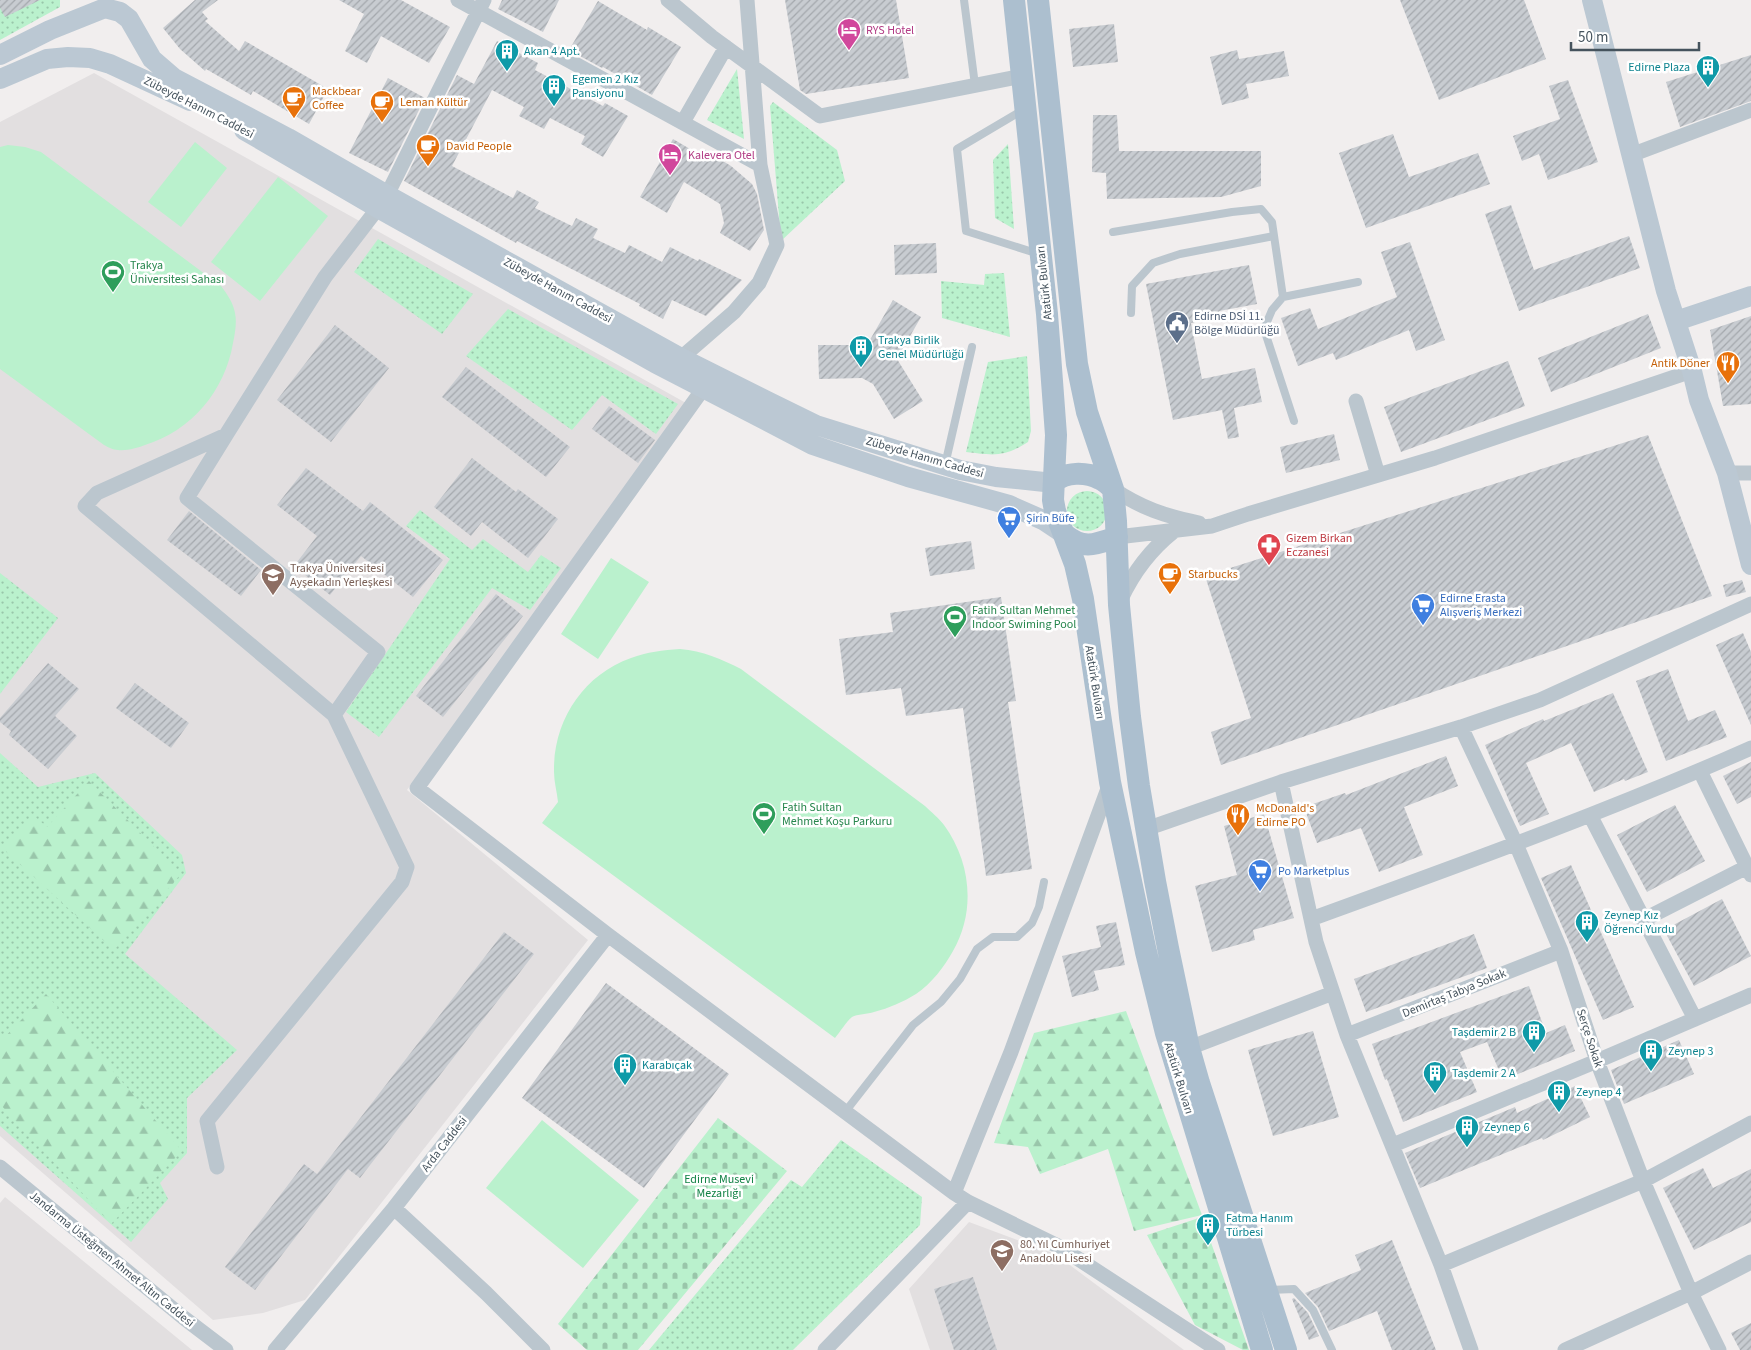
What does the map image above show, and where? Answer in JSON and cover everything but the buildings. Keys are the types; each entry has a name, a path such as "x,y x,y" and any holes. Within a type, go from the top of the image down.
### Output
{"main road":[{"name":"Atatürk Bulvarı","path":"1014,0 1047,314 1056,434 1053,500 1055,511 1075,564 1083,599 1110,782 1144,942 1166,1033 1262,1350"},
{"name":"Atatürk Bulvarı","path":"1038,0 1077,364 1087,412 1113,489 1118,605 1130,717 1146,829 1189,1048 1286,1350"},
{"path":"1592,0 1666,291 1700,400 1727,473 1751,565"},
{"path":"0,55 50,30 104,8 119,6"},
{"name":"Zübeyde Hanım Caddesi","path":"119,6 129,19 152,59 174,78 288,138 383,201 703,389 813,446 1009,505 1043,520 1064,534"},
{"path":"110,64 129,53 139,38"},
{"name":"Zübeyde Hanım Caddesi","path":"0,79 48,59 68,57 90,58 110,64 216,114 681,358 816,425 945,465 996,478 1054,483"},
{"path":"1676,321 1751,296"},
{"path":"1054,483 1056,480 1072,475 1090,475 1100,479 1113,489"},
{"path":"1064,534 1073,542 1082,545 1097,544 1116,538"}],"street":[{"path":"458,0 480,6 760,165"},
{"path":"668,0 752,68 820,116 1022,76"},
{"path":"681,358 734,312 760,283 778,245 760,165 748,0"},
{"path":"334,715 378,652 187,498 325,278 383,201 480,6"},
{"path":"683,122 726,47"},
{"path":"1631,155 1751,110"},
{"path":"1116,538 1212,526 1435,458 1692,371"},
{"path":"703,389 417,788 608,935 954,1193 968,1202 1060,1247 1218,1350"},
{"path":"1356,400 1378,475"},
{"path":"217,1167 207,1121 402,882 407,866 334,715 85,506 97,493 226,435"},
{"path":"1727,473 1751,473"},
{"path":"1113,489 1132,502 1152,511 1180,520 1212,526"},
{"path":"1118,605 1130,581 1144,560 1158,544 1174,531"},
{"path":"1146,829 1281,782 1461,727 1540,700 1751,604"},
{"name":"Serçe Sokak","path":"1461,727 1516,844 1562,951 1597,1062 1643,1181 1690,1293 1718,1350"},
{"path":"1311,919 1516,844 1700,771 1751,748"},
{"path":"1643,920 1749,871 1700,771"},
{"path":"954,1193 1011,1052 1110,782"},
{"path":"1281,782 1316,942 1333,994 1347,1035 1441,1265 1471,1350"},
{"path":"1590,815 1695,1019"},
{"name":"Arda Caddesi","path":"275,1350 394,1208 608,935"},
{"name":"Demirtaş Tabya Sokak","path":"1347,1035 1562,951"},
{"path":"1189,1048 1333,994"},
{"path":"1393,1145 1597,1062 1751,995"},
{"path":"1441,1265 1643,1181 1751,1123"},
{"name":"Jandarma Üsteğmen Ahmet Altın Caddesi","path":"0,1167 184,1318 226,1350"},
{"path":"825,1350 968,1202"},
{"path":"394,1208 486,1293 543,1350"},
{"path":"1565,1350 1690,1293 1751,1262"}],"lane":[{"path":"964,0 975,85"},
{"path":"1025,108 957,149 966,230 1041,254"},
{"path":"1113,232 1232,212 1261,210 1272,222 1283,298"},
{"path":"1132,313 1132,286 1153,263 1180,254 1274,236"},
{"path":"1294,421 1264,329 1272,310 1283,298 1358,282"},
{"path":"945,465 972,347"},
{"path":"844,1112 913,1025 941,1002 960,979 976,949 993,937 1017,937 1032,923 1039,907 1044,882"},
{"path":"1266,1290 1294,1290 1313,1310 1332,1350"}],"shaded area":[{"name":"Trakya Üniversitesi Ayşekadın Yerleşkesi","path":"94,73 686,403 407,790 588,940 305,1300 263,1313 213,1320 0,1136 0,122"},
{"path":"5,1197 192,1350 0,1350 0,1203"},
{"name":"80. Yıl Cumhuriyet Anadolu Lisesi","path":"969,1222 1055,1254 1184,1350 930,1350 909,1289"}],"green space":[{"path":"0,0 60,0 60,7 0,40"},
{"path":"737,69 744,139 707,120"},
{"path":"773,102 837,150 845,181 781,241 770,106"},
{"path":"195,142 227,168 181,227 148,202"},
{"path":"1008,144 1014,229 995,218 993,160"},
{"name":"Trakya Üniversitesi Sahası","path":"8,145 25,147 41,152 221,286 228,295 234,309 236,324 229,361 222,377 214,393 203,407 177,430 162,439 132,449 116,450 104,445 0,369 0,147"},
{"path":"278,177 328,216 260,301 211,262"},
{"path":"378,239 473,294 442,334 354,272"},
{"path":"1004,273 1010,337 942,318 941,281 984,285 985,274"},
{"path":"508,309 678,404 656,434 602,395 572,430 466,356"},
{"path":"1027,356 1031,431 1028,442 1005,453 984,454 966,452 988,362"},
{"path":"1087,491 1101,497 1107,511 1101,525 1087,531 1073,525 1067,511 1073,497"},
{"path":"420,510 472,550 483,539 528,572 541,555 561,568 530,610 492,588 379,737 346,712 450,559 406,526"},
{"path":"611,558 649,582 598,659 561,634"},
{"path":"0,573 58,618 0,694"},
{"name":"Fatih Sultan Mehmet Koşu Parkuru","path":"680,649 712,656 741,669 925,806 944,825 960,855 967,887 965,920 960,936 946,963 922,990 885,1009 852,1017 835,1038 542,823 558,802 554,772 555,753 559,735 565,718 585,688 614,666 631,658 643,654"},
{"path":"0,753 38,787 95,773 182,855 186,873 125,954 237,1050 187,1098 187,1153 160,1183 168,1199 131,1242 0,1126"},
{"path":"89,781 181,874 114,950 2,848 34,816 47,827"},
{"path":"46,994 182,1151 111,1224 0,1104 0,1042"},
{"path":"1126,1011 1202,1215 1134,1231 1108,1149 1040,1174 1028,1147 994,1143 1034,1033"},
{"name":"Edirne Musevi Mezarlığı","path":"718,1118 787,1171 638,1350 587,1350 558,1324"},
{"path":"542,1120 639,1200 583,1268 486,1188"},
{"path":"841,1140 922,1197 920,1225 793,1350 649,1350 791,1180 802,1187"},
{"path":"1202,1217 1249,1350 1243,1350 1195,1325 1147,1235"}],"place":[{"name":"RYS Hotel","path":"849,51"},
{"name":"Akan 4 Apt.","path":"507,72"},
{"name":"Edirne Plaza","path":"1708,88"},
{"name":"Egemen 2 Kız Pansiyonu","path":"554,107"},
{"name":"Mackbear Coffee","path":"294,119"},
{"name":"Leman Kültür","path":"382,123"},
{"name":"David People","path":"428,167"},
{"name":"Kalevera Otel","path":"670,176"},
{"name":"Trakya Üniversitesi Sahası","path":"113,293"},
{"name":"Edirne DSİ 11. Bölge Müdürlüğü","path":"1177,344"},
{"name":"Trakya Birlik Genel Müdürlüğü","path":"861,368"},
{"name":"Antik Döner","path":"1728,384"},
{"name":"Şirin Büfe","path":"1009,539"},
{"name":"Gizem Birkan Eczanesi","path":"1269,566"},
{"name":"Starbucks","path":"1170,595"},
{"name":"Trakya Üniversitesi Ayşekadın Yerleşkesi","path":"273,596"},
{"name":"Edirne Erasta Alışveriş Merkezi","path":"1423,626"},
{"name":"Fatih Sultan Mehmet Indoor Swiming Pool","path":"955,638"},
{"name":"Fatih Sultan Mehmet Koşu Parkuru","path":"764,835"},
{"name":"McDonald's Edirne PO","path":"1238,836"},
{"name":"Po Marketplus","path":"1260,892"},
{"name":"Zeynep Kız Öğrenci Yurdu","path":"1587,943"},
{"name":"Taşdemir 2 B","path":"1534,1053"},
{"name":"Zeynep 3","path":"1651,1072"},
{"name":"Karabıçak","path":"625,1086"},
{"name":"Taşdemir 2 A","path":"1435,1094"},
{"name":"Zeynep 4","path":"1559,1113"},
{"name":"Zeynep 6","path":"1467,1148"},
{"name":"Fatma Hanım Türbesi","path":"1208,1246"},
{"name":"80. Yıl Cumhuriyet Anadolu Lisesi","path":"1002,1272"}]}
